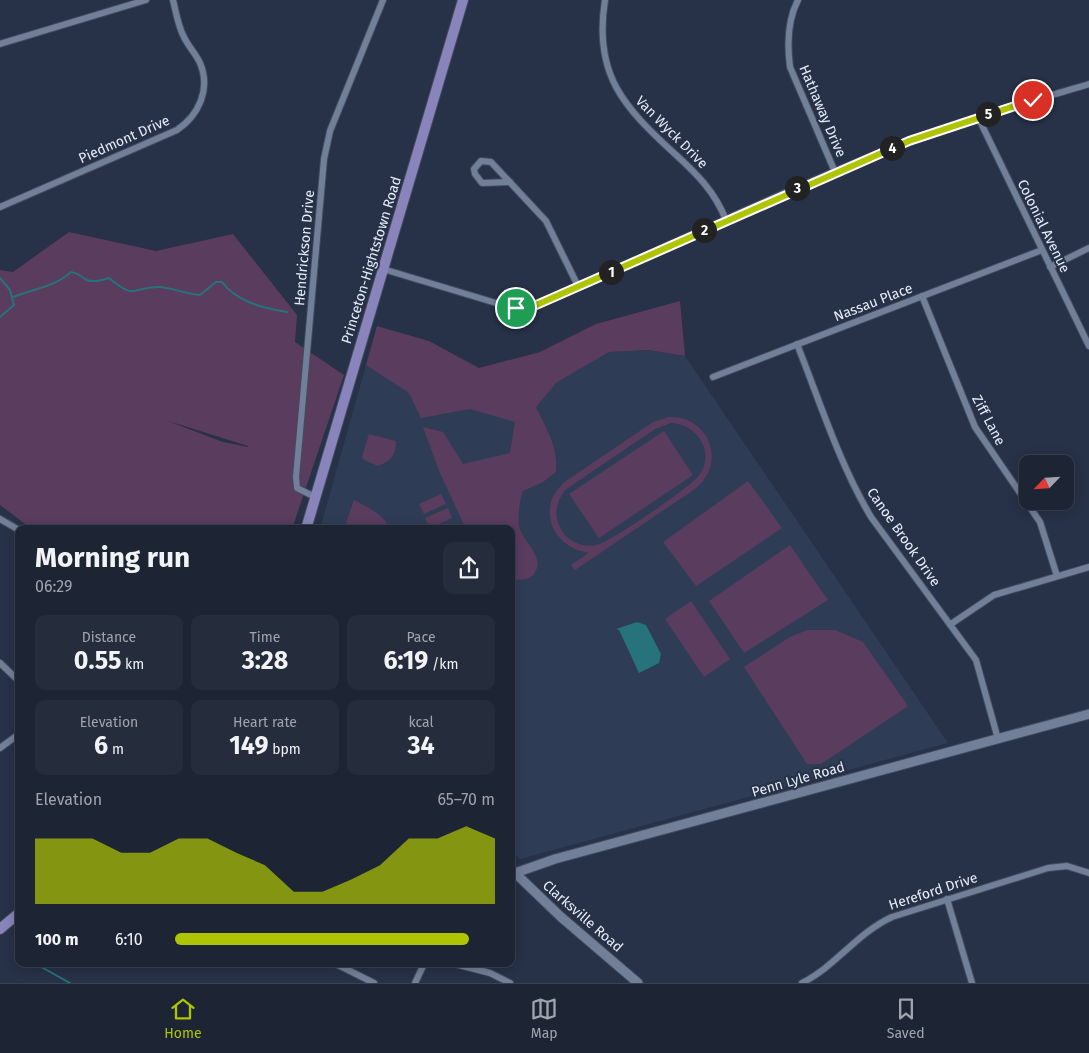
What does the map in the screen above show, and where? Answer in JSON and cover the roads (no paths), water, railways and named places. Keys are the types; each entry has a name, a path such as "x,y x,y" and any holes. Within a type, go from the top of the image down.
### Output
{"main road":[{"name":"Princeton-Hightstown Road","path":"307,525 464,0"},
{"path":"0,929 15,916"}],"street":[{"path":"0,44 146,0"},
{"name":"Piedmont Drive","path":"1,206 177,130 192,117 202,100 203,73 200,64 182,34 173,0"},
{"name":"Hendrickson Drive","path":"315,497 297,488 296,476 324,159 330,131 364,42 383,0"},
{"name":"Van Wyck Drive","path":"605,0 602,44 608,70 620,95 636,118 702,178 718,201 726,220"},
{"name":"Hathaway Drive","path":"798,0 789,27 788,53 790,67 835,172"},
{"path":"383,270 516,308 534,306 909,141 978,117 1089,84"},
{"name":"Colonial Avenue","path":"978,117 1089,346"},
{"path":"510,182 482,183 475,174 477,164 481,160 491,162 510,182 546,221 578,286"},
{"path":"1050,267 1089,248"},
{"name":"Nassau Place","path":"713,377 1042,250"},
{"name":"Ziff Lane","path":"922,296 975,426 1040,522 1057,576"},
{"name":"Canoe Brook Drive","path":"797,344 859,496 871,517 972,652 980,670 998,739"},
{"path":"0,519 15,528"},
{"path":"951,624 994,595 1089,567"},
{"path":"0,663 15,677"},
{"name":"Penn Lyle Road","path":"515,871 1089,714"},
{"path":"0,748 15,737"},
{"name":"Hereford Drive","path":"802,983 826,970 880,922 1048,868 1067,866 1089,873"},
{"name":"Clarksville Road","path":"515,875 638,983"},
{"path":"947,899 972,983"},
{"path":"342,967 374,983"},
{"path":"415,983 423,967"},
{"path":"467,967 490,973 510,983"}],"waterway":[{"path":"13,297 58,281 71,272 89,281 109,278 130,291 160,287 200,295 216,282 222,282 235,295 251,303 287,312"},
{"path":"0,278 10,290 14,305 0,317"},
{"path":"41,967 70,983"}]}
